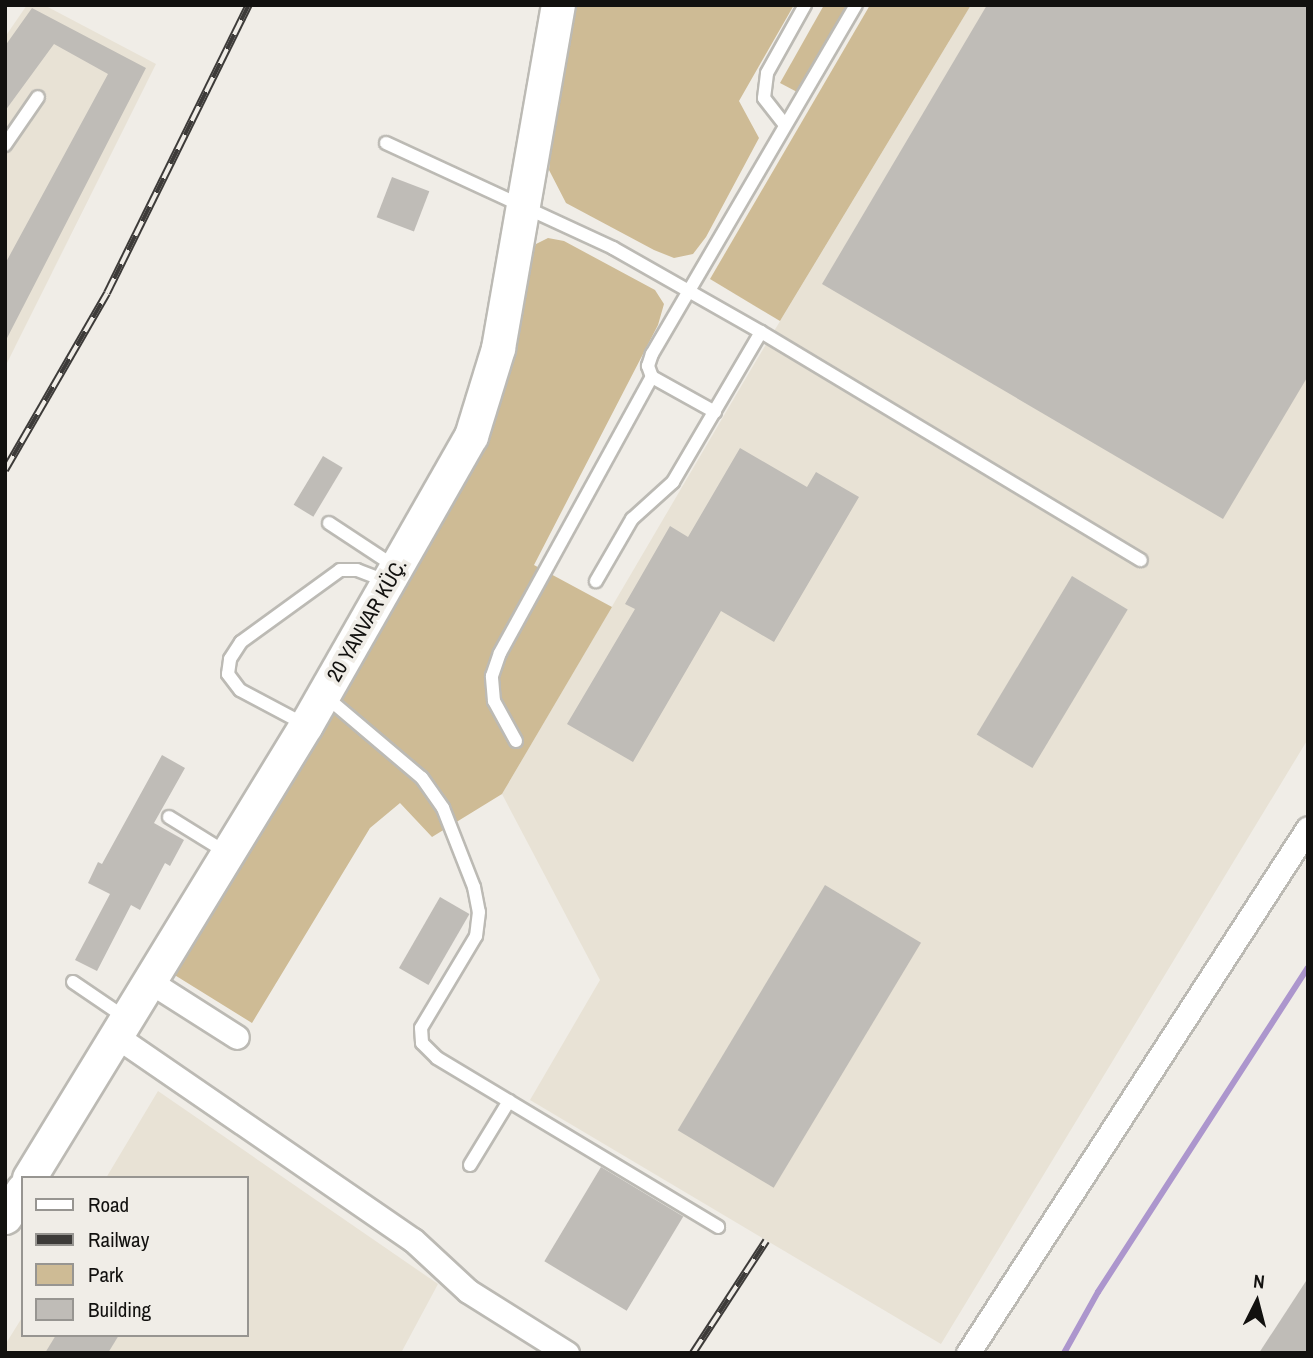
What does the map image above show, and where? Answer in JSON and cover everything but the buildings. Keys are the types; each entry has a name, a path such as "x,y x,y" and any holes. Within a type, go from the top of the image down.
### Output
{"street":[{"name":"20 YANVAR KÜÇ.","path":"30,1176 306,725 471,436 498,348 558,5"},
{"path":"968,1353 1308,828"},
{"path":"149,981 237,1037"},
{"path":"121,1027 413,1240 468,1291 567,1353"},
{"path":"5,1217 21,1192"}],"lane":[{"path":"785,125 764,98 767,73 805,5"},
{"path":"715,412 652,377 648,366 652,354 856,5"},
{"path":"5,145 38,97"},
{"path":"386,143 601,243 688,290 1141,560"},
{"path":"596,581 632,519 673,482 761,332"},
{"path":"516,741 495,701 492,676 500,653 652,377"},
{"path":"329,523 393,576"},
{"path":"306,725 240,690 228,674 230,659 241,642 340,570 393,576"},
{"path":"324,694 422,778 443,808 474,887 479,912 476,936 421,1028 422,1043 438,1058 718,1227"},
{"path":"169,817 228,853"},
{"path":"73,982 121,1027"},
{"path":"470,1165 509,1101"}],"shaded area":[{"path":"27,5 44,5 156,64 5,367 5,37"},
{"path":"971,5 1308,5 1308,739 941,1344 530,1100 600,980 502,794 753,366"},
{"path":"158,1091 438,1284 401,1353 5,1353 5,1345 21,1319 21,1337 248,1337 248,1176 107,1176"}],"green space":[{"path":"575,5 794,5 739,101 759,138 706,237 693,254 674,258 654,250 566,203 549,170 553,124"},
{"path":"824,5 848,5 799,93 780,83"},
{"path":"870,5 971,5 780,321 710,279"},
{"path":"548,238 564,241 655,290 664,304 658,325 534,565 612,607 502,794 432,837 400,803 370,828 252,1023 173,974 383,626 470,472 512,364 530,256 536,244"}],"waterway":[{"path":"1064,1353 1098,1292 1308,968"}],"railway":[{"path":"5,470 107,293 249,5"},
{"path":"693,1353 766,1241"}]}
